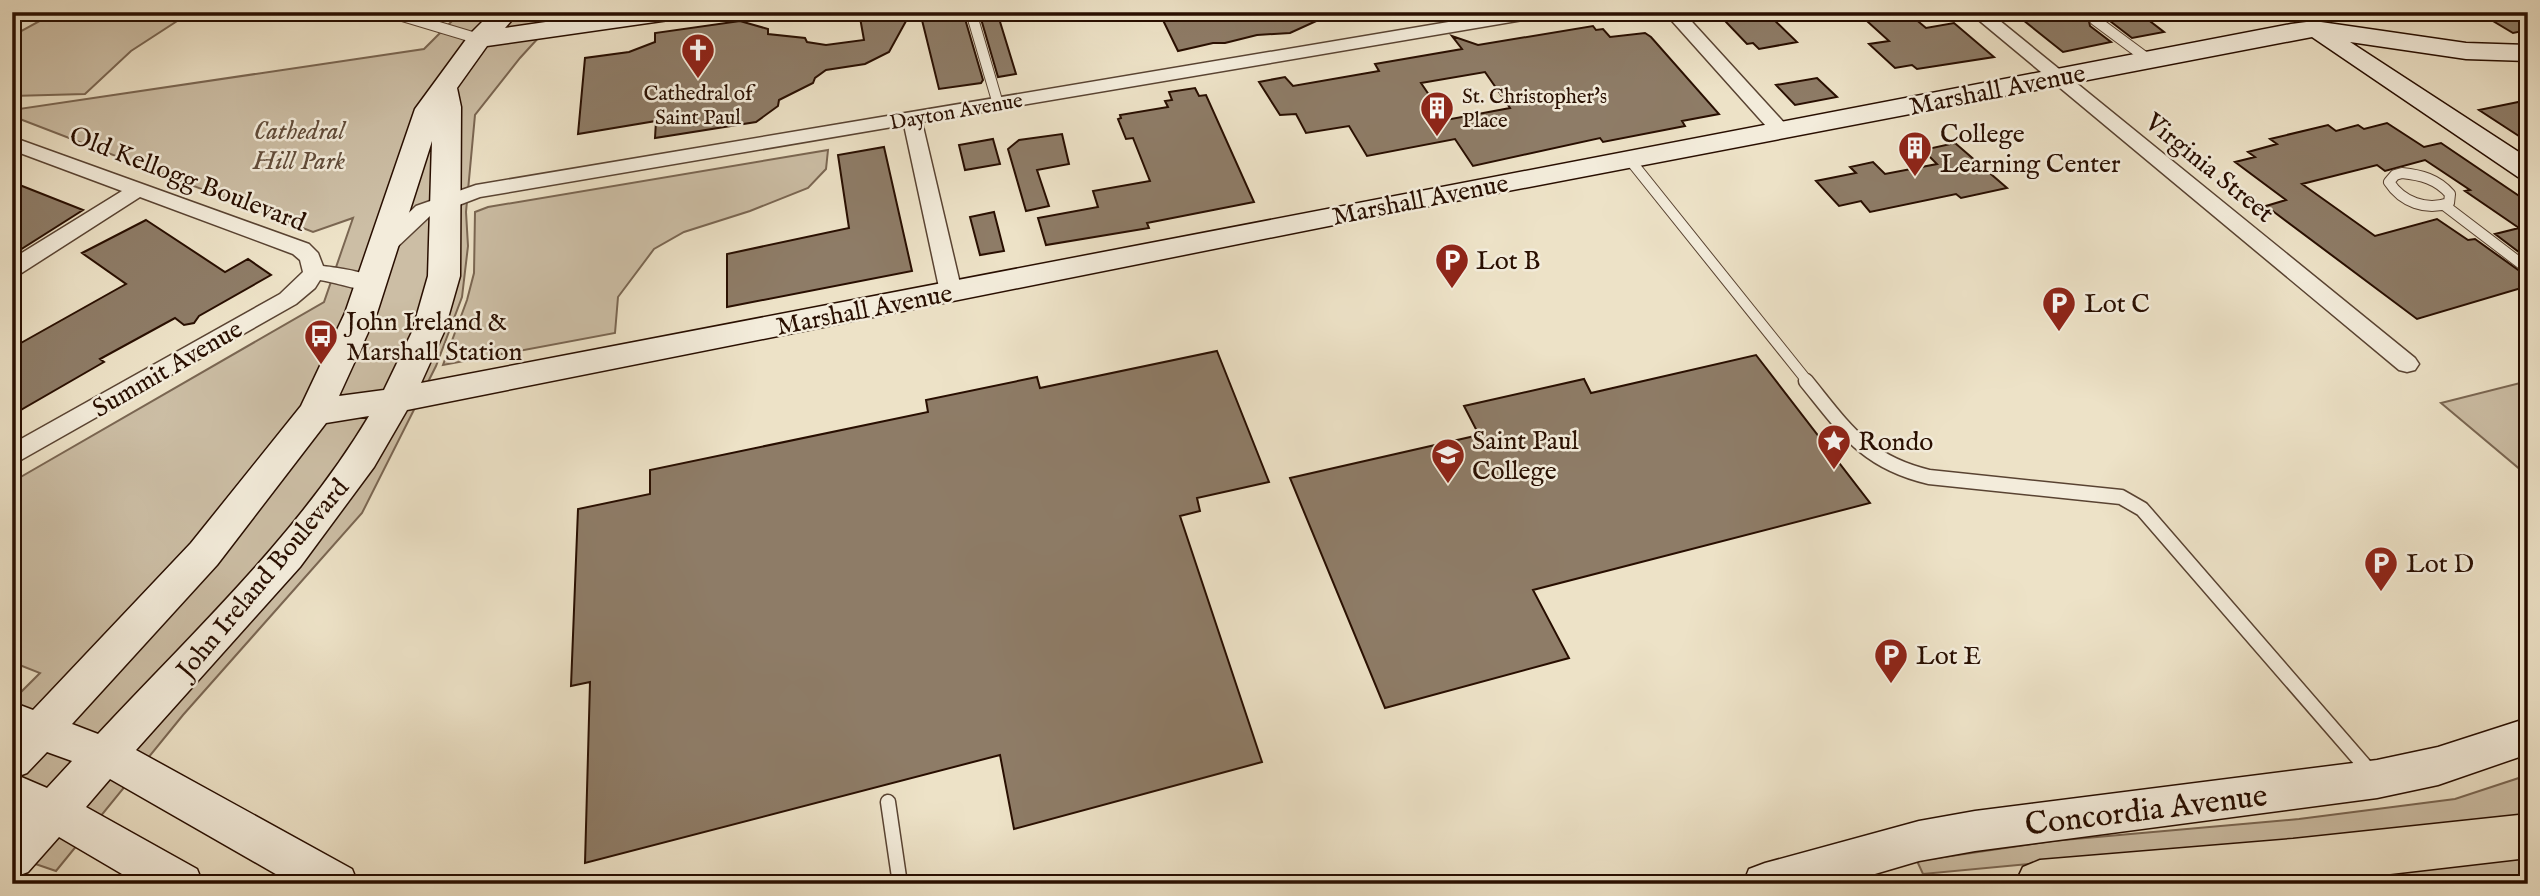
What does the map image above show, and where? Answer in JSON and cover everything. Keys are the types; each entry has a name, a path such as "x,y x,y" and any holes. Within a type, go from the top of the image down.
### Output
{"highway":[{"path":"2040,884 2293,862 2528,836"}],"street":[{"path":"12,760 27,725 204,554 315,412 349,342 372,285 429,109 479,39 507,12"},
{"path":"479,39 669,12"},
{"name":"Dayton Avenue","path":"386,245 423,211 496,187 1541,12"},
{"path":"1673,12 1781,131"},
{"name":"Virginia Street","path":"1978,12 2407,364"},
{"path":"2288,12 2528,172"},
{"name":"Marshall Avenue","path":"315,412 396,400 2314,29 2466,51 2528,53"},
{"path":"2414,94 2402,71 2401,62 2406,55 2422,45"},
{"name":"John Ireland Boulevard","path":"12,858 307,532 362,458 396,400 428,332 444,276 447,201 445,90"},
{"path":"912,119 951,292"},
{"name":"Old Kellogg Boulevard","path":"12,143 301,249 310,258 314,272 345,276 372,285"},
{"path":"12,269 139,189"},
{"name":"Summit Avenue","path":"12,456 288,299 307,283 314,272"},
{"path":"27,725 107,756 336,884"},
{"name":"Concordia Avenue","path":"1765,884 1919,841 1975,831 2377,779 2438,766 2528,736"},
{"path":"12,793 55,812 181,884"}],"lane":[{"path":"389,12 479,39"},
{"path":"971,12 998,104"},
{"path":"2100,13 2094,15 2095,20 2149,60"},
{"path":"1630,160 1852,438 1886,463 1929,477 2121,497 2142,509 2377,779"},
{"path":"2444,205 2449,203 2450,194 2431,179 2402,173 2390,178 2391,188 2405,199 2426,206 2444,205 2513,254 2528,269"},
{"path":"888,802 900,884"}],"green space":[{"path":"56,12 191,12 131,51 85,94 12,96 12,36"},
{"name":"Cathedral Hill Park","path":"461,12 562,12 520,58 475,115 466,212 468,246 462,297 436,366 362,513 183,715 56,871 12,856 12,701 40,673 12,662 12,482 324,302 353,218 313,232 12,116 12,110 424,49"},
{"path":"828,150 826,169 808,188 750,211 684,232 654,249 618,297 615,333 443,365 474,273 475,212 488,207"},
{"path":"2528,381 2528,476 2441,403"},
{"path":"2528,775 2528,822 2165,851 1923,874 1917,861 2052,841 2299,819 2455,799"},
{"path":"2528,857 2528,884 2260,884"}],"building":[{"name":"Cathedral of Saint Paul","path":"859,12 911,12 889,52 865,64 826,70 815,78 813,83 779,100 778,106 756,122 655,138 656,121 578,134 585,58 629,52 655,42 655,33 740,21 768,29 768,34 805,38 807,42 826,45 864,40"},
{"path":"920,12 963,12 983,80 981,83 939,89"},
{"path":"979,12 997,12 1016,74 998,77"},
{"path":"1159,12 1336,12 1290,33 1257,35 1178,51"},
{"path":"1766,12 1797,42 1759,49 1753,43 1747,44 1725,21 1741,18 1737,15"},
{"path":"1857,12 1907,12 1926,28 1954,23 1994,57 1917,69 1912,65 1895,68 1869,44 1889,41"},
{"path":"2013,12 2087,12 2090,26 2111,42 2063,52"},
{"path":"2108,12 2138,12 2164,32 2132,38 2106,18"},
{"path":"2478,12 2528,12 2528,30 2513,33"},
{"path":"1593,26 1596,30 1603,29 1610,37 1645,33 1719,114 1682,121 1685,126 1603,142 1600,138 1473,166 1455,139 1367,156 1349,126 1306,133 1296,114 1280,115 1259,82 1285,77 1293,86 1379,71 1375,64 1462,49 1452,36 1478,45","holes":["1485,72 1510,108 1446,120 1421,83"]},
{"path":"1817,78 1837,97 1795,105 1776,85"},
{"path":"1195,88 1199,96 1206,95 1254,202 1147,223 1149,228 1046,245 1038,218 1098,207 1093,191 1150,181 1133,138 1126,139 1118,119 1121,118 1120,115 1168,107 1165,101 1172,100 1169,92"},
{"path":"2528,100 2528,142 2479,110"},
{"path":"2387,123 2424,147 2441,143 2528,202 2528,259 2495,234 2519,228 2425,160 2385,171 2377,165 2302,184 2375,236 2437,219 2468,240 2475,239 2528,277 2528,286 2417,319 2266,206 2286,200 2235,162 2255,157 2248,152 2277,144 2270,139 2328,125 2336,131 2358,125 2364,129"},
{"path":"1062,134 1069,164 1037,170 1049,206 1026,211 1008,149 1019,140"},
{"path":"993,139 1000,164 965,170 959,145"},
{"name":"College Learning Center","path":"1955,143 2007,188 1961,198 1956,194 1870,212 1861,201 1839,206 1816,181 1856,173 1850,167 1873,162 1885,174 1937,164 1923,150"},
{"path":"884,147 912,271 727,307 727,254 849,228 838,155"},
{"path":"12,182 83,210 12,255"},
{"path":"994,212 1004,251 980,255 970,217"},
{"path":"146,220 225,272 248,259 271,275 199,316 194,323 184,325 175,318 100,359 104,362 12,415 12,348 126,284 82,253"},
{"path":"1217,351 1269,482 1197,498 1200,511 1180,516 1262,762 1014,829 1000,755 585,863 590,682 571,686 578,509 650,494 650,470 928,412 926,400 1037,377 1040,388"},
{"path":"1756,355 1870,503 1533,590 1569,658 1385,708 1290,478 1479,435 1464,406 1584,379 1591,393"}],"place":[{"name":"Cathedral of Saint Paul","path":"698,80"},
{"name":"St. Christopher's Place","path":"1437,138"},
{"name":"College Learning Center","path":"1915,178"},
{"name":"Lot B","path":"1452,290"},
{"name":"Lot C","path":"2059,333"},
{"name":"John Ireland & Marshall Station","path":"321,366"},
{"name":"Rondo","path":"1834,471"},
{"name":"Saint Paul College","path":"1448,485"},
{"name":"Lot D","path":"2381,593"},
{"name":"Lot E","path":"1891,685"}]}
